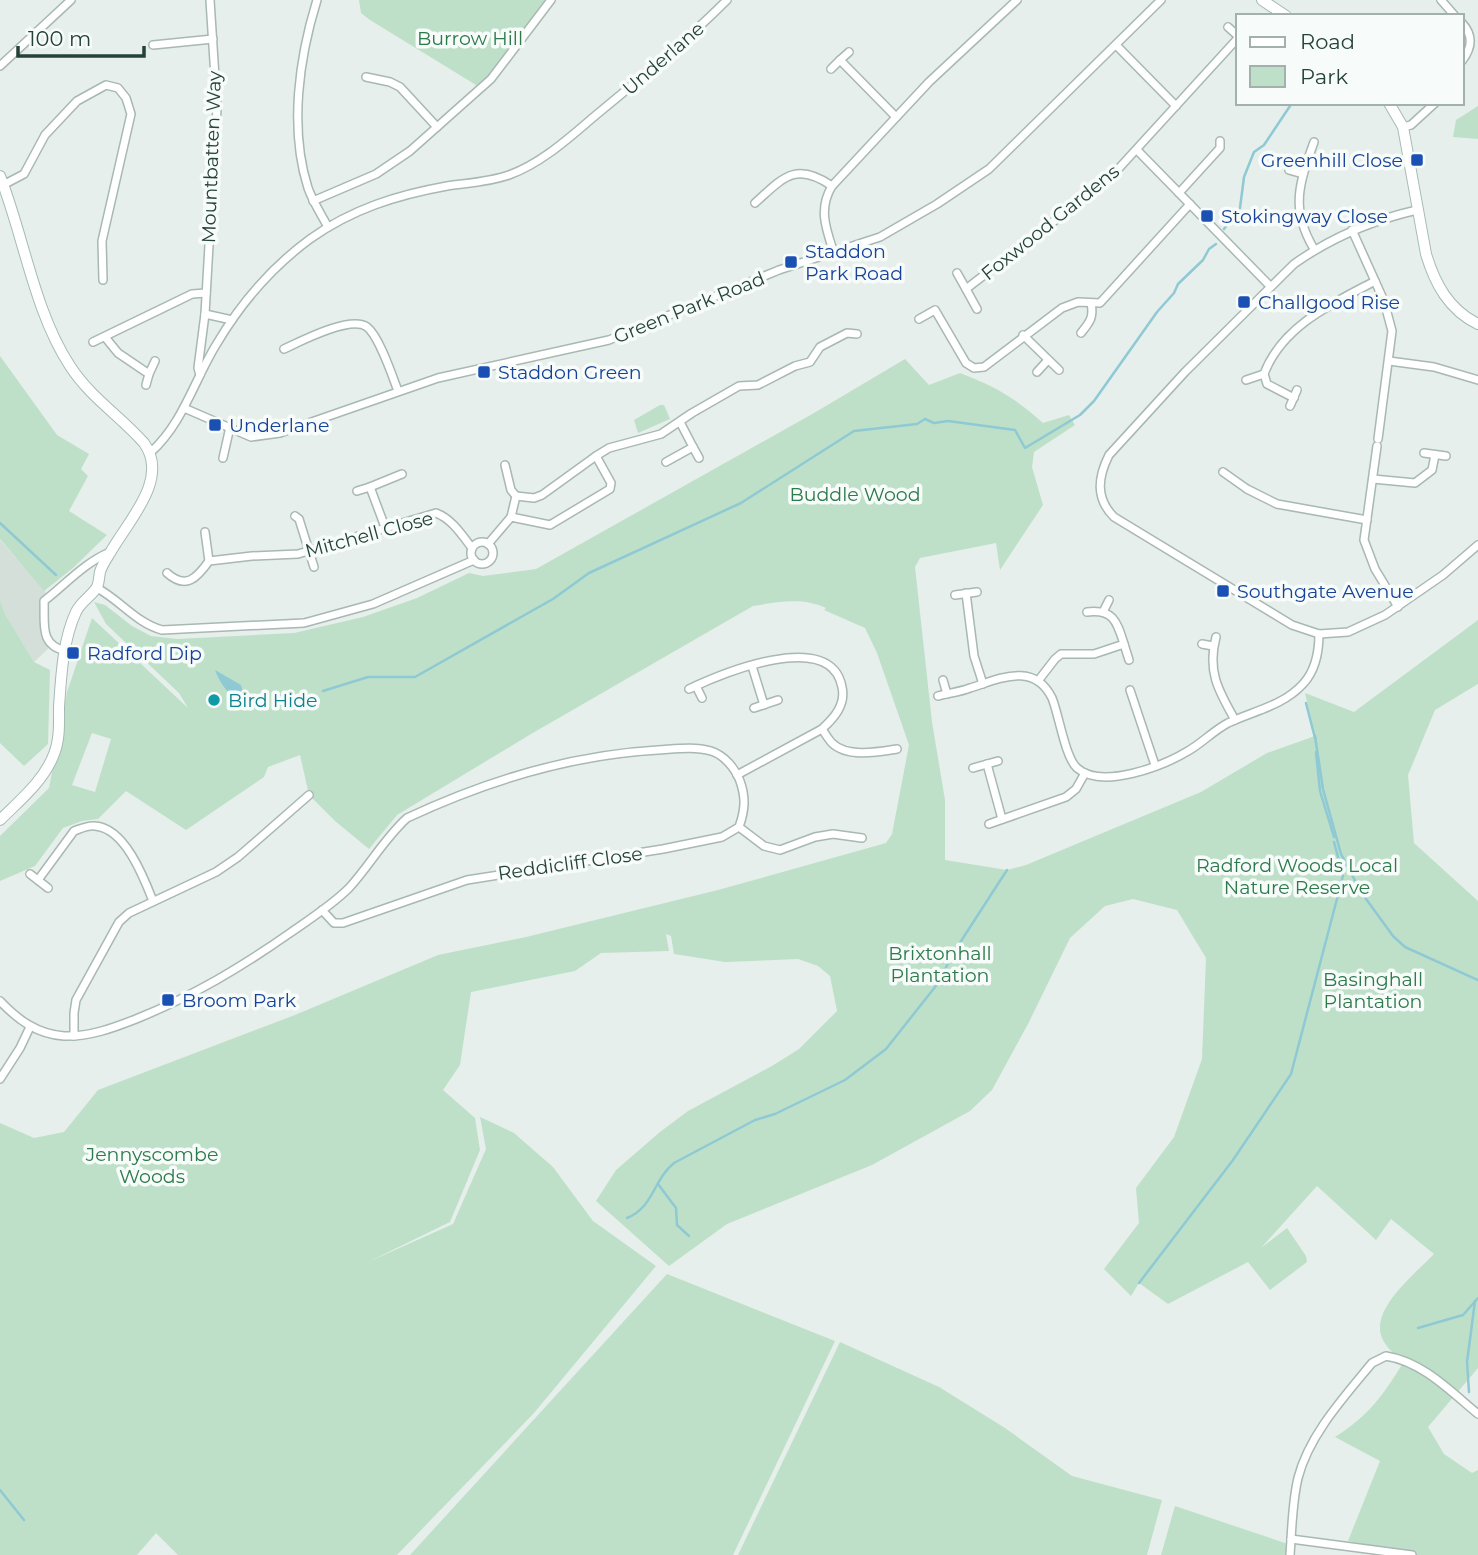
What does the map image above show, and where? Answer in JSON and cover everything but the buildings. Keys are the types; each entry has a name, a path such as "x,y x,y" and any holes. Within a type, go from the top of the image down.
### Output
{"street":[{"path":"0,66 71,0"},
{"name":"Mountbatten Way","path":"200,375 198,368 205,314 217,108 211,0"},
{"path":"317,0 300,71 299,104 302,158 313,201 328,227"},
{"path":"313,201 393,164 437,127 491,79 551,0"},
{"name":"Underlane","path":"151,452 165,439 232,320 289,254 328,227 376,202 494,180 530,165 567,139 648,73 727,0"},
{"path":"834,253 823,210 825,198 832,187 929,82 1017,0"},
{"name":"Green Park Road","path":"184,408 251,437 280,433 438,378 610,340 779,270 895,230 989,169 1161,0"},
{"path":"1262,0 1283,14"},
{"path":"1441,0 1453,14"},
{"path":"1464,25 1475,43 1464,58"},
{"name":"Foxwood Gardens","path":"1228,27 1236,35"},
{"path":"161,34 162,44"},
{"path":"153,45 213,39"},
{"name":"Foxwood Gardens","path":"977,309 966,289 1110,178 1236,39"},
{"path":"1116,45 1176,106"},
{"path":"831,69 849,52"},
{"path":"841,60 896,117"},
{"path":"366,77 401,87 437,127"},
{"path":"0,820 30,791 46,771 54,754 58,736 61,681 76,611 97,588 100,572 144,497 153,474 151,452 129,426 86,387 58,345 46,317 2,180 24,174 45,135 77,101 106,85 118,88 126,98 131,114 102,241 103,280"},
{"path":"1390,105 1403,127 1426,254 1438,287 1459,312 1478,324"},
{"path":"1403,127 1411,125 1433,105"},
{"path":"1179,193 1220,148 1220,141"},
{"path":"1314,142 1298,193 1298,209 1314,249"},
{"path":"1137,150 1270,286"},
{"path":"1289,170 1303,174"},
{"path":"755,203 762,191 791,175 818,177 832,187"},
{"path":"919,318 935,310 966,363 979,369 984,367 1023,335 1070,304 1100,303 1190,204"},
{"path":"1418,210 1394,215 1352,230 1314,249 1270,286 1109,455 1102,470 1101,497 1106,509 1114,517 1173,555 1292,625 1319,634 1348,632 1398,607 1478,545"},
{"path":"1352,230 1384,301 1392,331 1364,540 1374,569 1398,607"},
{"path":"957,273 966,289"},
{"path":"1290,406 1295,394 1267,384 1264,374 1269,360 1312,316 1331,303 1375,281"},
{"path":"93,342 189,296 205,293"},
{"path":"1081,333 1091,321 1091,303"},
{"path":"205,314 232,320"},
{"path":"284,349 351,323 368,327 398,391"},
{"path":"505,465 511,489 516,496 534,498 609,448 661,434 739,386 758,385 795,366 810,362 820,346 847,333 857,334"},
{"path":"294,334 298,343"},
{"path":"1023,335 1059,370"},
{"path":"105,337 118,354 149,374"},
{"path":"1037,372 1048,360"},
{"path":"146,385 155,361"},
{"path":"1389,361 1434,367 1478,380"},
{"path":"1246,380 1264,374"},
{"path":"680,422 699,458"},
{"path":"1370,426 1380,426"},
{"path":"223,458 230,427"},
{"path":"666,462 694,447"},
{"path":"1424,453 1446,456"},
{"path":"1373,479 1415,483 1432,470 1435,455"},
{"path":"511,517 550,525 610,489 611,483 596,456"},
{"path":"1223,472 1247,489 1277,504 1367,520"},
{"path":"357,491 402,474"},
{"path":"370,487 385,527"},
{"path":"488,544 511,517 516,496"},
{"name":"Mitchell Close","path":"209,561 298,554 436,513 444,516 472,548"},
{"path":"295,516 299,519 314,567"},
{"path":"167,573 182,582 194,578 209,561 205,532"},
{"path":"481,542 488,544 493,550 490,561 482,564 474,560 472,548 481,542"},
{"path":"66,651 51,646 46,640 44,601 86,565 110,552"},
{"path":"97,588 110,595 144,623 162,629 304,623 373,604 474,560"},
{"path":"955,595 977,592"},
{"path":"966,593 974,656 983,684"},
{"path":"1103,612 1109,600"},
{"path":"1087,612 1103,612 1111,616 1118,625 1129,660"},
{"path":"943,680 943,695 1000,677 1015,675 1038,681 1048,689 1052,698 1072,762 1085,774 1110,779 1155,765 1190,750 1235,720 1293,694 1306,681 1314,667 1319,634"},
{"path":"1216,636 1213,646 1215,684 1235,720"},
{"path":"1038,681 1061,654 1094,654 1124,644"},
{"path":"1202,644 1213,646"},
{"path":"702,698 693,688 715,677 751,666 804,656 818,658 832,667 841,680 841,706 834,718 822,729 737,775"},
{"path":"751,666 764,705"},
{"path":"1143,695 1132,695 1155,765"},
{"path":"754,708 778,700"},
{"path":"822,729 832,743 844,750 863,752 897,749"},
{"path":"878,742 882,751"},
{"path":"0,1001 15,1017 30,1027 60,1035 112,1028 204,988 252,960 348,888 407,818 493,782 602,755 691,748 713,751 730,764 745,798 739,827 764,846 780,850 824,835 862,838"},
{"path":"973,768 998,761"},
{"path":"987,764 1002,819"},
{"path":"989,824 1066,797 1076,789 1085,774"},
{"path":"74,1035 76,1000 119,922 129,913 216,872 300,808 309,795"},
{"path":"38,880 74,831 95,825 106,829 122,843 139,866 153,901"},
{"name":"Reddicliff Close","path":"322,910 334,923 344,923 467,880 663,849 722,837 739,827"},
{"path":"30,874 48,888"},
{"path":"0,1079 30,1027"},
{"path":"1290,1555 1293,1510 1299,1477 1310,1447 1370,1366 1386,1356 1405,1361 1431,1376 1478,1414"},
{"path":"1291,1539 1412,1555"}],"shaded area":[{"path":"0,540 50,597 44,602 51,646 34,662 5,614 0,600"}],"green space":[{"name":"Burrow Hill","path":"359,0 548,0 498,67 484,82 476,85 370,20 361,13"},
{"path":"1478,106 1478,139 1453,137 1456,120"},
{"path":"0,356 57,435 89,454 81,469 88,476 69,511 107,535 44,591 0,539"},
{"name":"Radford Woods Local Nature Reserve","path":"905,359 929,385 960,373 1004,394 1043,423 1069,415 1075,425 1034,452 1032,467 1043,505 1000,570 996,543 920,558 915,567 932,722 945,800 945,860 1007,870 1026,865 1201,792 1267,753 1315,736 1305,693 1354,712 1478,620 1478,684 1435,710 1408,775 1414,843 1478,901 1478,1368 1428,1427 1444,1454 1472,1473 1478,1470 1478,1555 1411,1555 1348,1541 1380,1461 1335,1437 1374,1405 1403,1363 1382,1338 1382,1315 1396,1293 1434,1254 1391,1219 1376,1240 1317,1186 1261,1248 1287,1228 1306,1256 1307,1262 1270,1290 1248,1262 1168,1304 1139,1283 1131,1296 1104,1269 1139,1223 1136,1188 1174,1137 1202,1059 1206,958 1177,910 1133,899 1105,906 1070,938 992,1090 970,1111 872,1165 727,1224 669,1266 596,1201 616,1170 688,1111 799,1049 837,1011 830,976 818,966 798,959 725,962 674,954 671,936 666,934 669,951 601,953 575,971 471,992 460,1065 443,1090 475,1118 480,1150 450,1222 368,1262 453,1224 486,1149 480,1117 514,1133 553,1167 593,1221 656,1266 534,1413 397,1555 178,1555 156,1533 137,1555 0,1555 0,1123 34,1138 64,1132 98,1090 295,1015 438,955 526,937 718,890 886,843 892,834 909,745 877,653 865,628 808,602 771,603 753,606 397,815 369,849 309,795 300,755 268,767 264,777 186,830 126,791 98,819 63,828 35,866 0,881 0,836 49,788 67,692 92,618 188,708 179,693 106,624 94,602 105,605 132,626 151,636 177,639 294,633 363,617 417,598 469,573 483,576 536,569","holes":["92,733 111,739 95,792 72,785"]},
{"path":"664,405 670,419 638,433 634,420"},
{"path":"0,600 5,614 34,662 50,670 48,744 24,766 0,743"},
{"path":"667,1274 835,1341 733,1555 410,1555"},
{"path":"840,1342 939,1387 1005,1428 1072,1476 1162,1500 1147,1555 738,1555"},
{"path":"1175,1506 1288,1544 1285,1555 1161,1555"}],"water":[{"path":"215,670 241,685 241,697 235,699 232,696"}],"waterway":[{"path":"1224,229 1240,208 1244,177 1254,152 1264,145 1291,105"},
{"path":"323,691 368,677 415,677 553,599 589,573 741,503 854,431 917,424 925,419 934,423 948,421 1015,430 1025,448 1080,415 1094,401 1178,284 1216,244"},
{"path":"0,523 56,575"},
{"path":"1306,703 1315,738"},
{"path":"1315,736 1323,789 1341,854 1361,892 1393,936 1405,947 1478,980"},
{"path":"1316,752 1320,791 1334,837"},
{"path":"1139,1283 1233,1160 1291,1074 1343,876 1334,842"},
{"path":"627,1218 643,1207 674,1163 755,1120 775,1114 845,1080 886,1049 939,982 952,955 1007,870"},
{"path":"658,1184 676,1208 677,1225 689,1236"},
{"path":"1418,1328 1463,1315 1478,1298"},
{"path":"1469,1392 1467,1362 1475,1301"},
{"path":"0,1490 24,1520"}],"place":[{"name":"Greenhill Close","path":"1417,160"},
{"name":"Stokingway Close","path":"1207,216"},
{"name":"Staddon Park Road","path":"791,262"},
{"name":"Challgood Rise","path":"1244,302"},
{"name":"Staddon Green","path":"484,372"},
{"name":"Underlane","path":"215,425"},
{"name":"Southgate Avenue","path":"1223,591"},
{"name":"Radford Dip","path":"73,653"},
{"name":"Bird Hide","path":"214,700"},
{"name":"Broom Park","path":"168,1000"}],"park label":[{"name":"Buddle Wood","path":"855,494"},
{"name":"Brixtonhall Plantation","path":"940,964"},
{"name":"Basinghall Plantation","path":"1373,990"},
{"name":"Jennyscombe Woods","path":"152,1165"}]}
